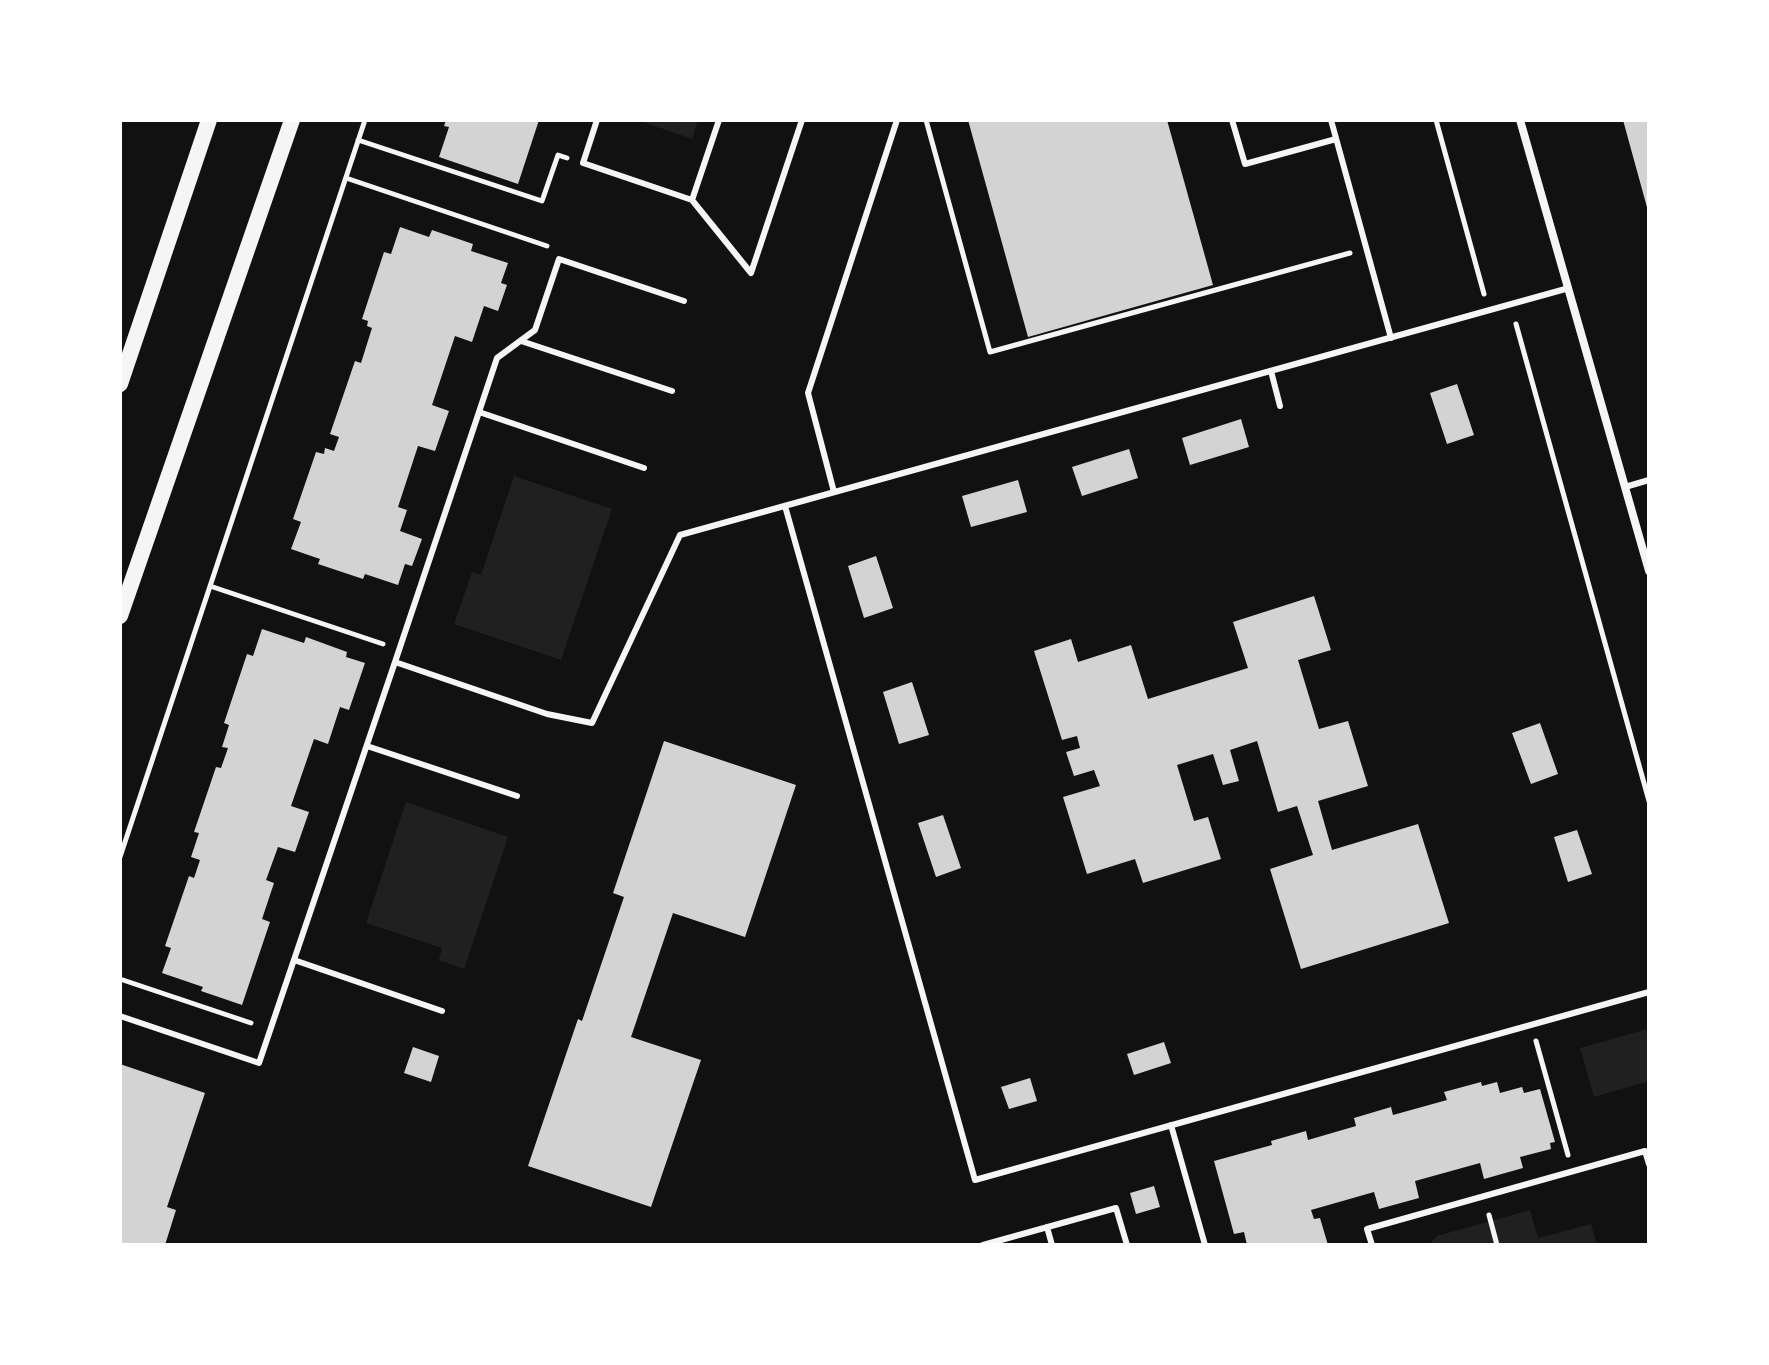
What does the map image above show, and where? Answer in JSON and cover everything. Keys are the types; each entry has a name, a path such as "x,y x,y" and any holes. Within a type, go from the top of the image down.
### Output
{"main road":[{"path":"120,384 209,120"},
{"path":"120,616 292,120"}],"street":[{"path":"1520,120 1649,571"}],"lane":[{"path":"597,120 583,163 692,200 751,273 802,120"},
{"path":"692,200 719,120"},
{"path":"834,492 808,393 897,120"},
{"path":"1232,120 1245,164 1336,139"},
{"path":"1331,120 1391,338"},
{"path":"120,1016 259,1063 497,358 535,330 559,259 684,301"},
{"path":"395,662 547,714 592,723 680,535 1569,288"},
{"path":"521,341 672,391"},
{"path":"1271,371 1280,406"},
{"path":"479,412 644,468"},
{"path":"1625,487 1649,480"},
{"path":"785,506 975,1180 1649,992"},
{"path":"367,746 517,796"},
{"path":"294,960 442,1011"},
{"path":"1171,1125 1205,1245"},
{"path":"1372,1245 1367,1229 1645,1151 1649,1164"},
{"path":"983,1245 1116,1208 1127,1245"},
{"path":"1047,1227 1052,1245"}],"path":[{"path":"120,857 365,120"},
{"path":"926,120 990,352 1366,249"},
{"path":"1436,120 1489,311"},
{"path":"358,140 542,201 558,155 583,163"},
{"path":"346,178 562,251 559,259"},
{"path":"1511,305 1649,801"},
{"path":"210,586 399,650"},
{"path":"120,979 271,1030"},
{"path":"1531,1025 1573,1171"},
{"path":"1483,1196 1497,1245"}],"shaded area":[{"path":"638,120 698,120 692,139"},
{"path":"514,476 612,509 561,660 454,624 472,572 481,575"},
{"path":"406,802 508,837 464,969 439,960 442,948 366,923"},
{"path":"1648,1029 1649,1081 1594,1097 1580,1048"},
{"path":"1530,1210 1538,1238 1591,1224 1597,1245 1429,1245 1437,1236"}],"building":[{"path":"446,120 539,120 518,184 439,157 449,127 444,126"},
{"path":"968,120 1167,120 1213,285 1028,337"},
{"path":"1623,120 1649,120 1649,211 1648,211"},
{"path":"400,227 429,237 432,230 473,244 471,251 508,263 501,283 507,285 498,311 484,306 472,342 455,336 432,405 449,411 435,451 418,446 398,507 407,510 400,531 422,539 412,566 405,564 398,585 365,574 363,579 318,564 320,559 291,549 301,522 293,519 316,452 324,454 325,448 334,451 339,437 330,434 355,361 361,363 372,328 367,326 368,321 362,319 384,252 391,254"},
{"path":"1457,384 1474,435 1447,444 1430,393"},
{"path":"1241,419 1249,447 1190,465 1182,438"},
{"path":"1129,449 1138,478 1082,496 1072,467"},
{"path":"1018,480 1027,512 971,527 962,496"},
{"path":"876,556 893,608 864,618 848,566"},
{"path":"1314,596 1331,650 1298,660 1319,729 1348,721 1368,786 1318,801 1332,850 1418,824 1449,923 1301,969 1270,869 1313,855 1297,806 1278,812 1257,741 1230,750 1239,781 1223,785 1213,754 1177,765 1194,821 1208,817 1221,859 1143,883 1135,859 1087,874 1063,797 1100,786 1094,770 1074,776 1066,752 1080,748 1077,736 1062,740 1034,651 1071,639 1078,662 1131,645 1148,699 1248,668 1233,622"},
{"path":"262,629 304,643 306,637 347,652 346,657 365,663 349,710 340,707 328,744 314,739 291,806 309,812 295,852 278,847 266,880 274,883 262,919 270,922 242,1005 162,973 171,948 165,946 189,876 194,878 200,860 191,857 199,833 194,832 216,767 221,768 228,748 222,747 229,725 224,723 247,654 253,656"},
{"path":"912,682 929,735 899,744 883,692"},
{"path":"1540,723 1558,774 1531,784 1512,733"},
{"path":"664,741 796,785 745,937 673,913 631,1037 701,1060 651,1207 528,1166 624,897 613,893"},
{"path":"943,815 961,868 936,877 918,823"},
{"path":"1577,830 1592,874 1568,882 1554,837"},
{"path":"1164,1042 1171,1063 1134,1075 1127,1054"},
{"path":"413,1047 439,1056 431,1082 404,1073"},
{"path":"120,1064 205,1093 167,1207 176,1210 165,1245 120,1245"},
{"path":"1030,1078 1037,1101 1009,1109 1001,1087"},
{"path":"1481,1082 1482,1086 1497,1082 1500,1093 1522,1087 1524,1093 1540,1089 1555,1142 1550,1143 1551,1149 1520,1157 1523,1168 1484,1179 1480,1163 1415,1181 1419,1198 1379,1209 1374,1192 1311,1210 1314,1219 1320,1218 1328,1245 1247,1245 1244,1232 1234,1234 1214,1161 1272,1145 1271,1141 1306,1131 1308,1140 1356,1126 1354,1118 1391,1107 1393,1115 1447,1100 1444,1092"},
{"path":"1154,1186 1160,1207 1136,1214 1130,1193"}]}
